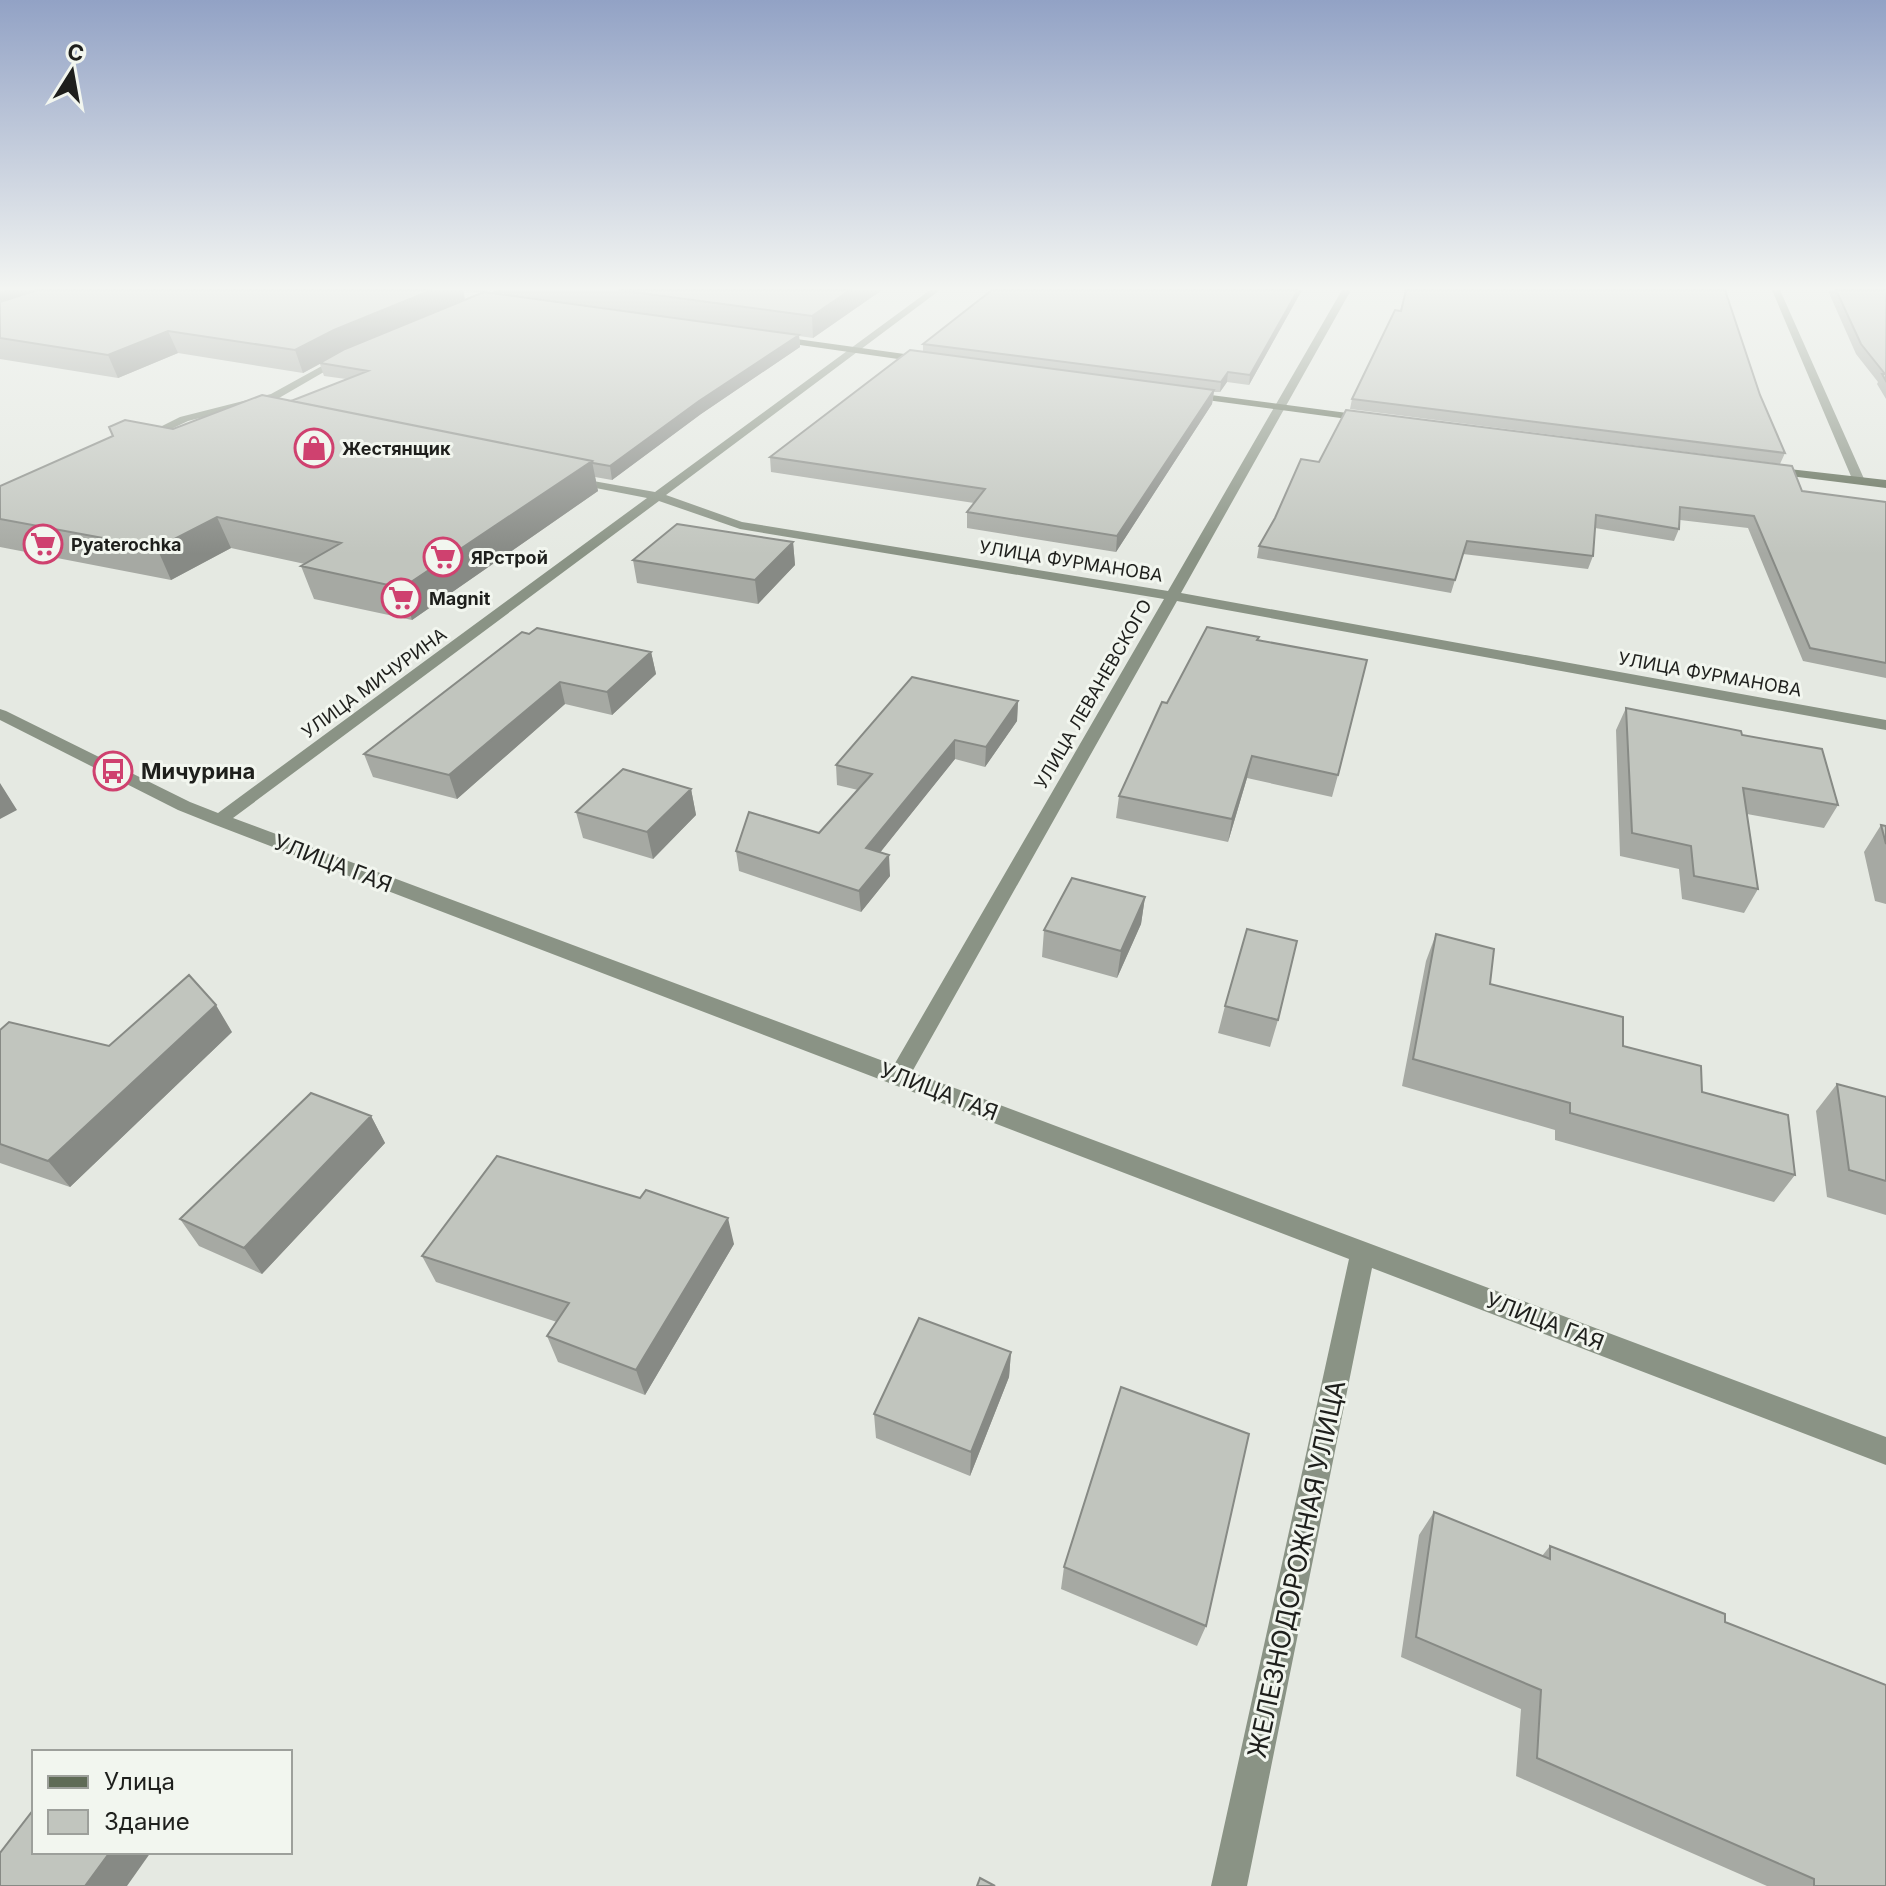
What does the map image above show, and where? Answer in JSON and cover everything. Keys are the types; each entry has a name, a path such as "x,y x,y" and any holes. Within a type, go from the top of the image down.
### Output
{"main road":[{"path":"1173,393 1390,421"},
{"path":"1766,470 1886,484"}],"street":[{"path":"127,447 184,419 276,402 315,378"},
{"name":"УЛИЦА МИЧУРИНА","path":"219,820 817,378"},
{"name":"УЛИЦА ЛЕВАНЕВСКОГО","path":"899,1076 1297,378"},
{"path":"1814,378 1859,481"},
{"name":"УЛИЦА ФУРМАНОВА","path":"551,475 657,496 740,525 1172,596 1886,725"},
{"name":"УЛИЦА ГАЯ","path":"0,714 184,806 219,820 1886,1451"},
{"name":"ЖЕЛЕЗНОДОРОЖНАЯ УЛИЦА","path":"1229,1886 1363,1252"}],"building":[{"path":"350,378 734,378 610,466 291,401"},
{"path":"873,378 1123,378 1214,390 1117,536 967,512 985,489 770,457"},
{"path":"1190,378 1224,378 1221,382"},
{"path":"1362,378 1754,378 1785,453 1352,399"},
{"path":"262,395 592,461 402,588 301,566 341,543 217,517 157,548 0,519 0,486 113,436 109,427 125,420 173,429"},
{"path":"1346,410 1792,466 1802,491 1886,502 1886,663 1810,648 1754,516 1680,507 1679,529 1596,515 1593,556 1467,541 1455,580 1259,546 1301,459 1319,462"},
{"path":"677,524 793,542 755,580 633,560"},
{"path":"1207,627 1259,637 1257,640 1367,660 1338,775 1252,756 1232,819 1119,796 1162,702 1167,703"},
{"path":"537,628 651,652 607,692 560,682 449,775 364,754 522,632 529,634"},
{"path":"912,677 1018,701 986,747 955,740 866,848 889,855 859,891 736,851 749,812 819,833 872,774 836,765"},
{"path":"1626,708 1741,731 1742,735 1822,749 1838,805 1743,788 1758,889 1694,876 1691,846 1632,833"},
{"path":"623,769 691,789 647,832 576,812"},
{"path":"1881,825 1886,826 1886,844"},
{"path":"1072,878 1145,897 1121,951 1044,930"},
{"path":"1247,929 1297,941 1278,1020 1225,1006"},
{"path":"1436,934 1494,949 1490,984 1623,1017 1623,1046 1701,1066 1702,1092 1788,1115 1795,1175 1570,1113 1570,1103 1413,1059"},
{"path":"189,975 216,1005 48,1161 0,1144 0,1030 9,1022 109,1046"},
{"path":"1837,1084 1886,1097 1886,1181 1849,1170"},
{"path":"311,1093 371,1116 244,1248 180,1219"},
{"path":"497,1156 640,1198 646,1190 728,1218 636,1370 547,1336 569,1303 422,1256"},
{"path":"919,1318 1011,1352 971,1452 874,1414"},
{"path":"1121,1387 1249,1434 1206,1626 1064,1567"},
{"path":"1434,1512 1550,1559 1550,1546 1725,1614 1725,1622 1886,1685 1886,1886 1814,1886 1814,1879 1537,1758 1541,1690 1416,1637"},
{"path":"32,1812 32,1854 109,1854 85,1886 0,1886 0,1853"},
{"path":"980,1878 995,1886 977,1886"}],"place":[{"name":"Жестянщик","path":"314,448"},
{"name":"Pyaterochka","path":"43,544"},
{"name":"ЯРстрой","path":"443,557"},
{"name":"Magnit","path":"401,598"},
{"name":"Мичурина","path":"113,771"}]}
